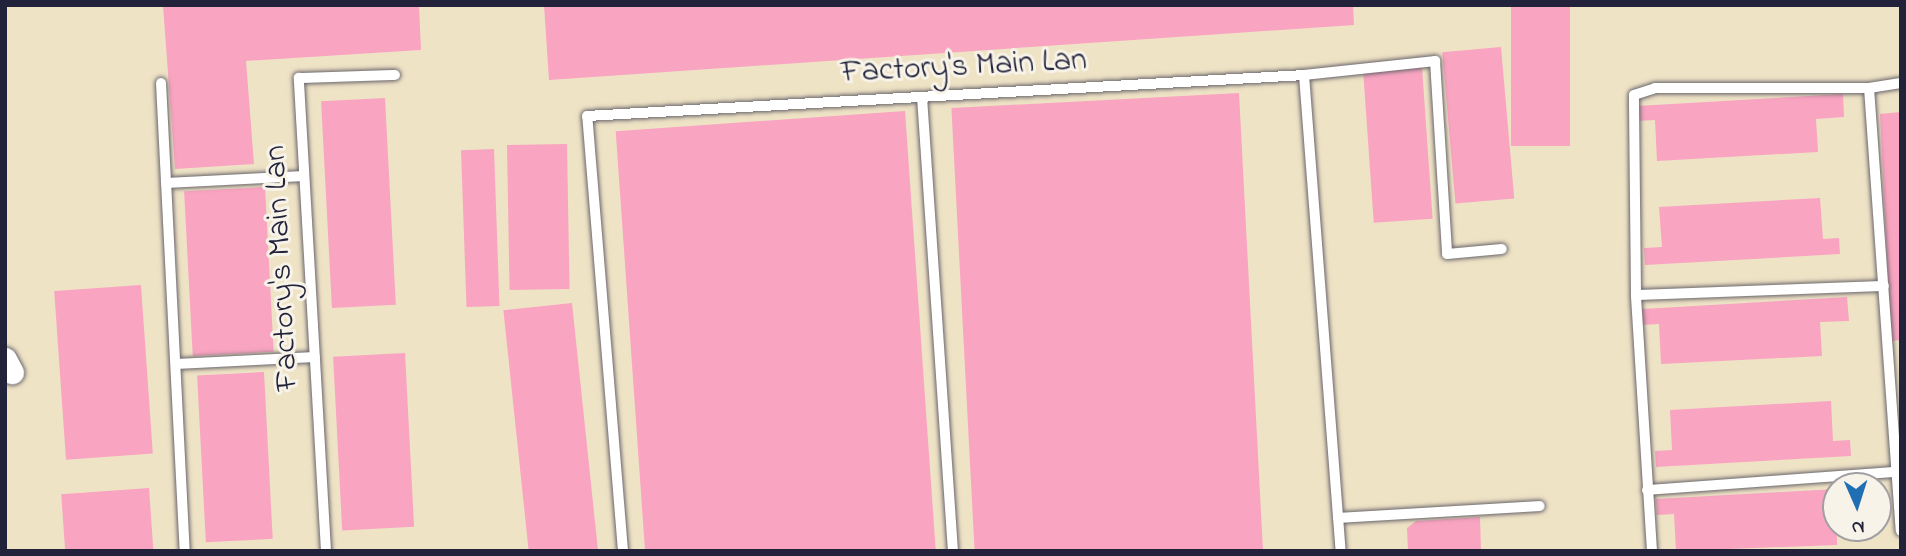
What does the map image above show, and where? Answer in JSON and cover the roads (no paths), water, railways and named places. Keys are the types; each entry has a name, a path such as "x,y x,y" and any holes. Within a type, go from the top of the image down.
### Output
{"lane":[{"name":"Factory's Main Lan","path":"623,551 587,116 1304,75 1435,61 1447,254 1502,249"},
{"name":"Factory's Main Lan","path":"326,551 299,78 396,75"},
{"path":"1304,75 1340,551"},
{"path":"161,83 185,551"},
{"path":"1652,551 1636,295 1634,95 1655,88 1869,88 1901,83"},
{"path":"1869,88 1884,286 1896,384 1895,472 1901,531"},
{"path":"922,97 954,551"},
{"path":"166,183 304,176"},
{"path":"1636,295 1884,286"},
{"path":"176,364 315,357"},
{"path":"1647,490 1895,472"},
{"path":"1338,518 1540,506"}]}
